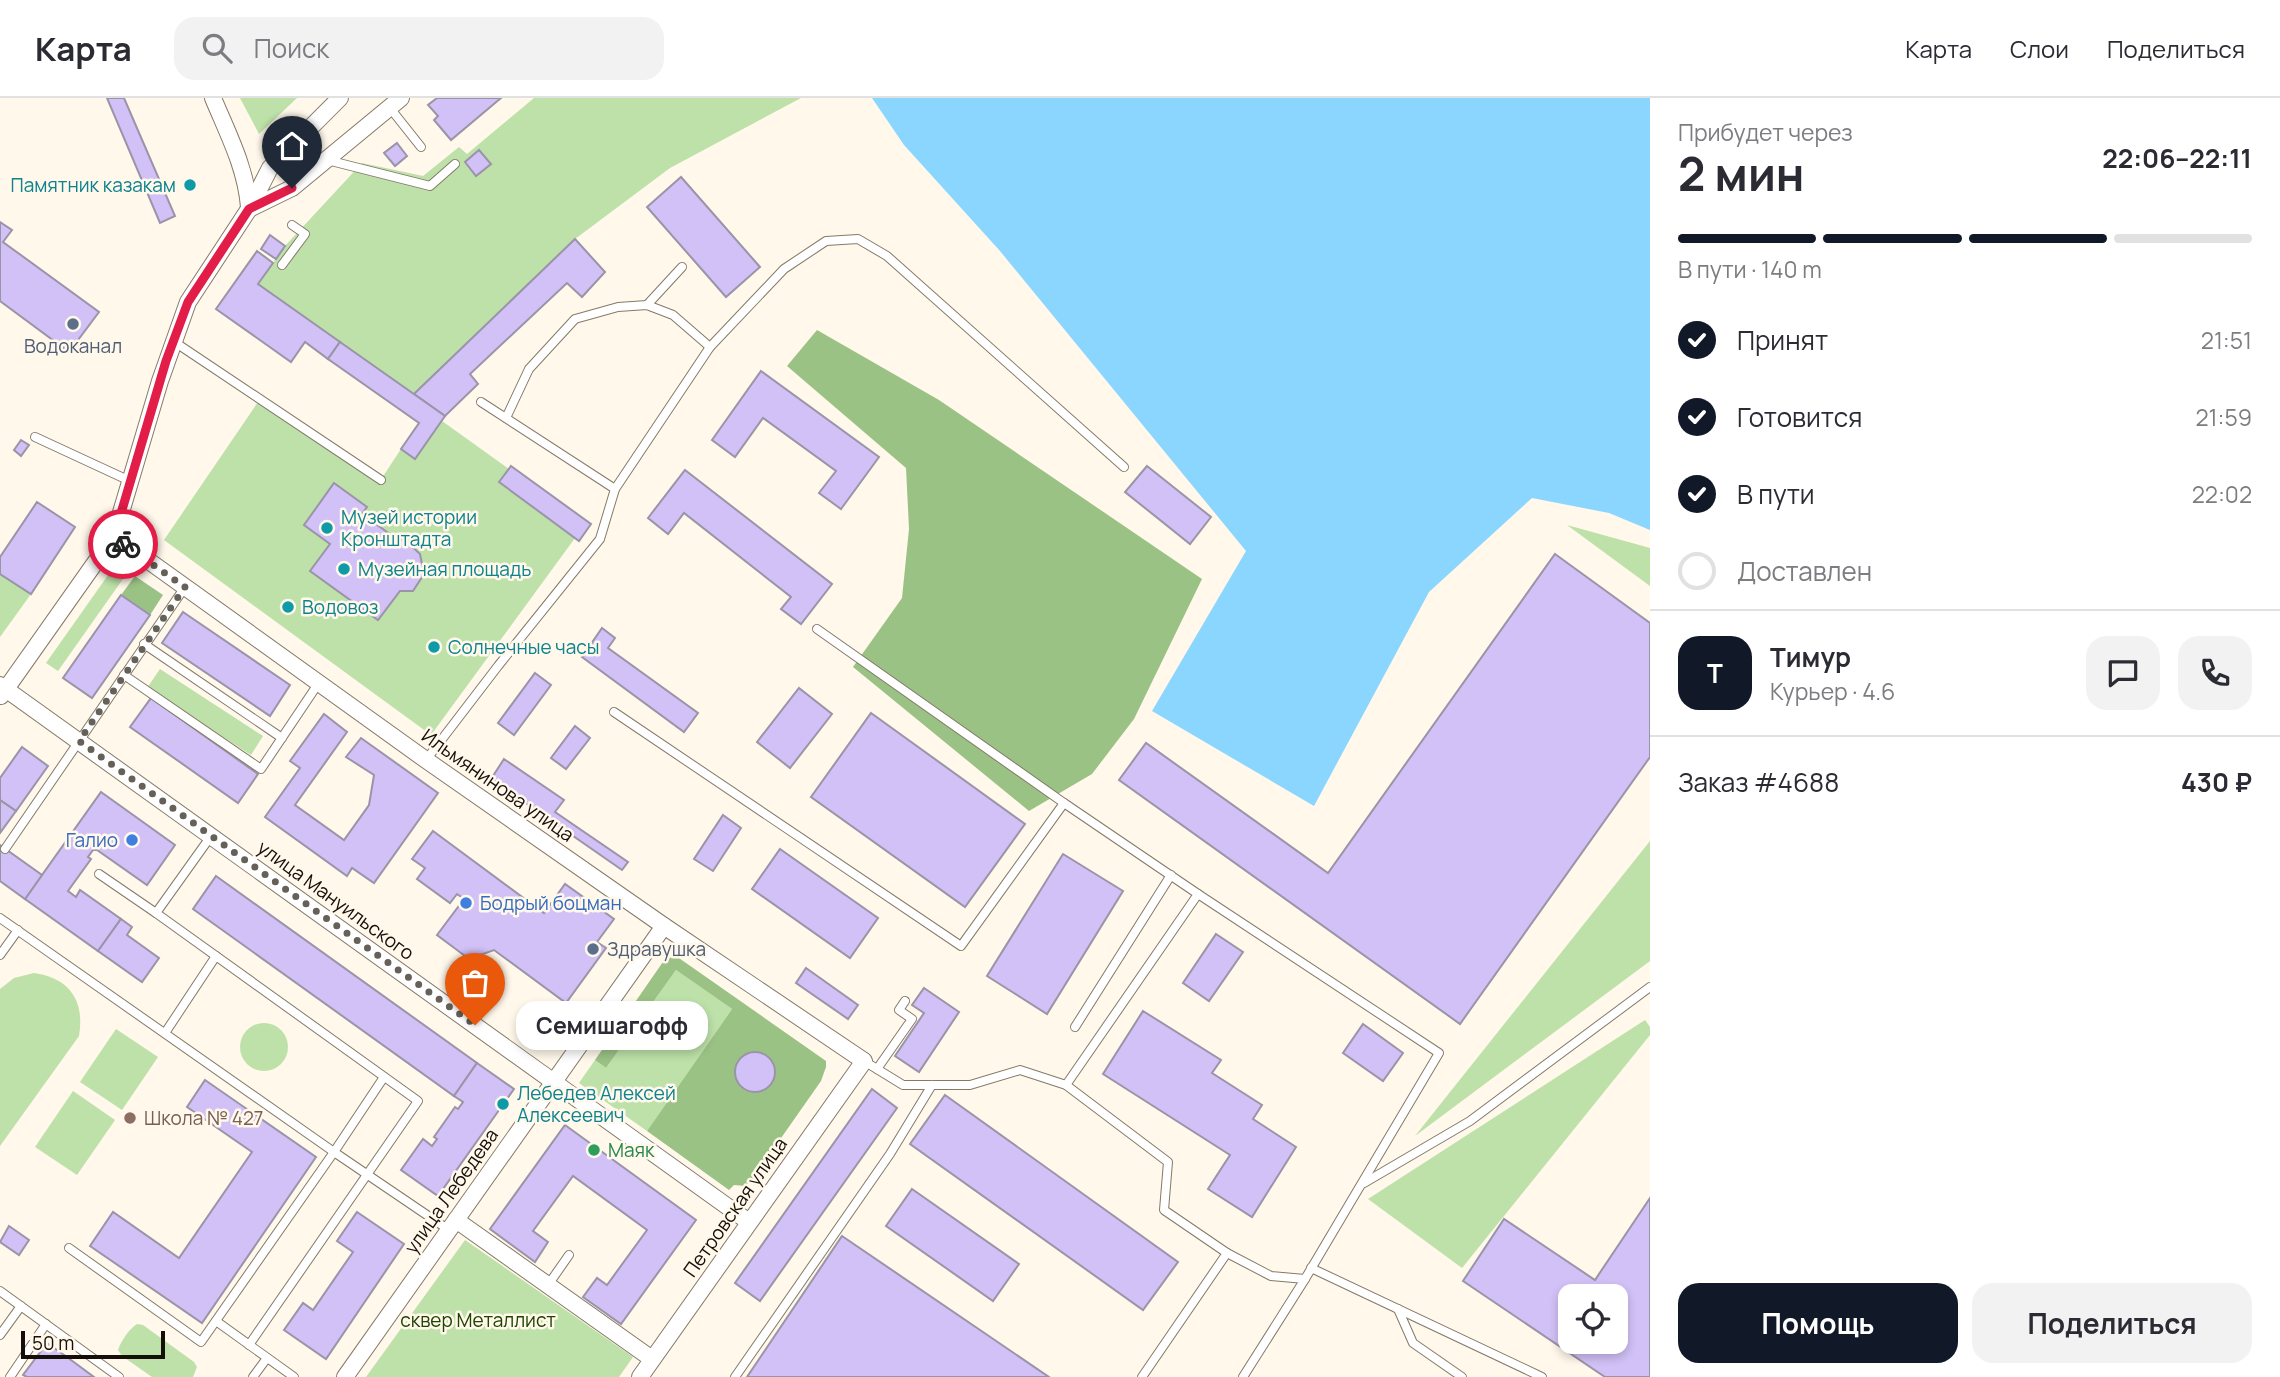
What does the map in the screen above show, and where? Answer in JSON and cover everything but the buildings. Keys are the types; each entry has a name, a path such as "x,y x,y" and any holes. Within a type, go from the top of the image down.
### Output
{"street":[{"path":"214,98 240,161 247,185 249,209"},
{"path":"2,690 114,537 173,341 188,302 249,209 270,168 340,98"},
{"path":"249,209 292,188 396,103"},
{"name":"Ильмянинова улица","path":"114,537 426,760 870,1065"},
{"name":"улица Мануильского","path":"2,690 79,741 749,1222"},
{"name":"улица Лебедева","path":"345,1377 664,926"},
{"name":"Петровская улица","path":"640,1377 749,1222 870,1065"},
{"path":"453,1225 548,1285 652,1359"}],"lane":[{"path":"396,103 421,147"},
{"path":"327,160 430,186 455,164"},
{"path":"282,265 305,234 292,225"},
{"path":"426,760 600,539 615,489 710,347 783,269 826,241 858,239 887,256 1124,467"},
{"path":"647,305 682,267"},
{"path":"506,418 529,369 575,319 618,307 647,305 673,315 710,347"},
{"path":"173,341 381,480"},
{"path":"481,402 615,489"},
{"path":"35,437 131,481"},
{"path":"5,849 185,587"},
{"path":"817,629 1064,803 1438,1053 1305,1279 1243,1377"},
{"path":"144,644 282,738"},
{"path":"124,675 261,769 318,684"},
{"path":"614,712 961,946 1064,803"},
{"path":"156,913 211,836"},
{"path":"99,874 418,1101 249,1345"},
{"path":"1075,1027 1171,875"},
{"path":"1066,1085 1198,894"},
{"path":"0,918 334,1152 453,1225"},
{"path":"0,955 18,930"},
{"path":"165,1033 216,956"},
{"path":"1361,1185 1470,1121 1650,987"},
{"path":"905,1001 899,1010 912,1018 870,1065 903,1085 971,1085 1020,1070 1066,1085 1168,1162 1164,1210 1227,1253 1271,1276 1305,1279"},
{"path":"69,1248 201,1342 384,1077"},
{"path":"735,1377 890,1154 932,1085"},
{"path":"1142,1377 1227,1253"},
{"path":"548,1285 569,1255"},
{"path":"1311,1268 1542,1377"},
{"path":"0,1291 119,1377"},
{"path":"0,1335 20,1306"},
{"path":"1398,1310 1413,1343 1462,1377"},
{"path":"216,1321 294,1377"},
{"path":"10,1377 46,1324"},
{"path":"253,1377 267,1358"}],"green space":[{"path":"240,98 297,98 259,134"},
{"path":"534,98 801,98 670,168 575,239 414,394 258,284 285,246 362,163 423,176 459,147 467,154"},
{"path":"817,330 939,400 1202,579 1134,719 1092,774 1029,811 853,667 902,598 909,529 906,468 787,366"},
{"name":"Музейная площадь","path":"258,402 378,484 401,449 415,459 442,421 509,469 499,483 575,538 431,735 164,540"},
{"path":"1567,525 1650,548 1650,586"},
{"path":"118,561 130,569 58,671 46,663"},
{"path":"0,574 31,594 0,637"},
{"path":"135,576 163,595 150,615 121,595"},
{"path":"160,669 263,736 251,755 147,688"},
{"path":"1650,841 1650,961 1415,1136"},
{"path":"676,956 826,1061 821,1081 745,1186 734,1185 729,1190 647,1131 732,1009 676,970 606,1068 595,1060 665,959"},
{"path":"676,970 732,1009 647,1131 579,1083 595,1060 606,1068"},
{"path":"34,973 57,980 72,993 79,1012 79,1036 0,1146 0,989 14,978"},
{"path":"1645,1020 1650,1027 1650,1035 1462,1268 1368,1199"},
{"path":"264,1023 281,1030 288,1047 281,1064 264,1071 247,1064 240,1047 247,1030"},
{"path":"116,1029 158,1057 122,1110 80,1082"},
{"path":"73,1091 115,1120 77,1175 35,1147"},
{"name":"сквер Металлист","path":"465,1240 633,1357 619,1377 366,1377"},
{"path":"137,1324 143,1325 194,1362 197,1367 193,1377 152,1377 122,1356 119,1347 128,1332"}],"water":[{"path":"872,98 1650,98 1650,530 1609,513 1532,498 1429,592 1314,806 1152,711 1246,551 1000,251 904,145"}],"way so far":[{"path":"123,544 185,587 79,741 475,1025"}],"place":[{"name":"Памятник казакам","path":"190,185"},
{"name":"Водоканал","path":"73,324"},
{"name":"Музей истории Кронштадта","path":"327,528"},
{"name":"Музейная площадь","path":"344,569"},
{"name":"Водовоз","path":"288,607"},
{"name":"Солнечные часы","path":"434,647"},
{"name":"Галио","path":"132,840"},
{"name":"Бодрый боцман","path":"466,903"},
{"name":"Здравушка","path":"593,949"},
{"name":"Семишагофф","path":"475,1025"},
{"name":"Лебедев Алексей Алексеевич","path":"503,1104"},
{"name":"Школа № 427","path":"130,1118"},
{"name":"Маяк","path":"594,1150"}],"route":[{"path":"123,544 114,537 166,361 188,302 249,209 292,188"}]}
